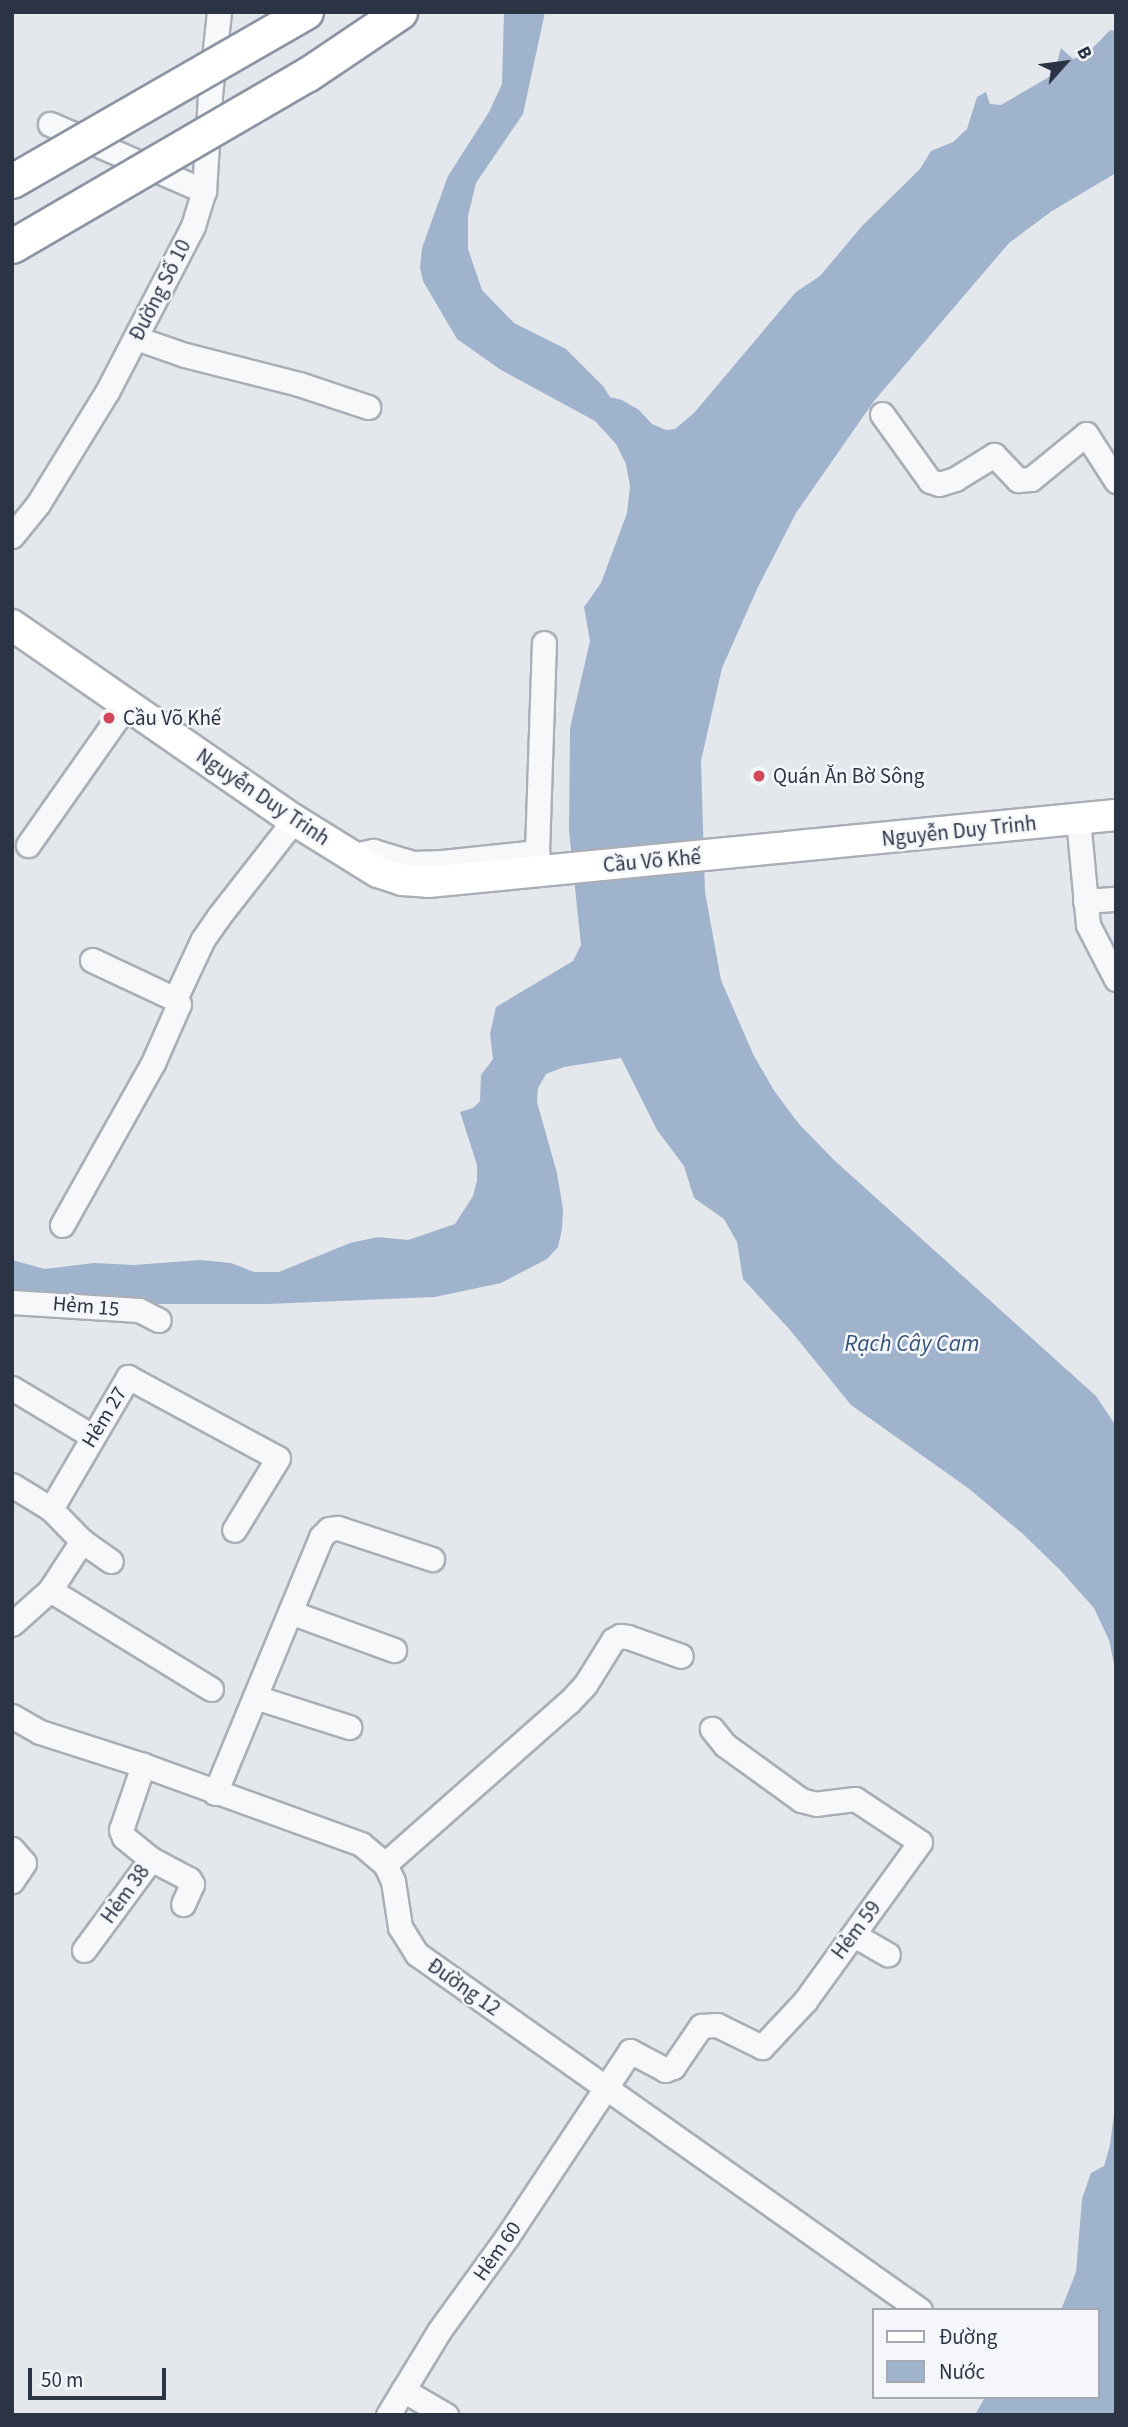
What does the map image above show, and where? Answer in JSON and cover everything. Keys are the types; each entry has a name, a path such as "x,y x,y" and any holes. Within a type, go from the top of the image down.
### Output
{"highway":[{"path":"12,181 306,12"},
{"path":"12,246 309,74 400,12"}],"main road":[{"name":"Nguyễn Duy Trinh","path":"12,625 294,820 378,872"},
{"name":"Nguyễn Duy Trinh","path":"803,847 1116,815"},
{"name":"Cầu Võ Khế","path":"378,872 402,880 428,882 803,847"}],"street":[{"name":"Đường Số 10","path":"12,536 38,504 136,338 193,226 204,191 209,95 219,12"},
{"path":"50,124 204,191"},
{"path":"136,338 185,355 299,384 368,407"},
{"path":"882,414 930,481 939,484 955,479 994,454 1018,480 1031,479 1086,434 1116,481"},
{"path":"351,856 373,850 413,863 537,852 544,643"},
{"path":"28,845 127,704"},
{"path":"1078,819 1088,925 1116,979"},
{"path":"175,999 204,939 219,916 294,820"},
{"path":"1085,901 1116,899"},
{"path":"62,1225 153,1063 179,1004 175,999 92,960"},
{"name":"Hẻm 15","path":"12,1302 139,1310 159,1320"},
{"name":"Hẻm 27","path":"51,1510 128,1377 278,1458 233,1530"},
{"path":"12,1388 92,1436"},
{"path":"12,1485 51,1510 82,1541 111,1561"},
{"path":"215,1793 321,1538 329,1530 338,1528 432,1559"},
{"path":"12,1624 50,1590 82,1541"},
{"path":"50,1590 211,1689"},
{"path":"290,1612 394,1650"},
{"path":"12,1716 40,1732 143,1765 361,1844 385,1864 569,1702 585,1685 613,1640 620,1636 628,1637 681,1656"},
{"path":"255,1697 348,1727"},
{"name":"Hẻm 59","path":"607,2088 630,2052 665,2070 673,2067 701,2026 717,2025 762,2047 805,2001 920,1842 855,1799 816,1804 801,1800 725,1745 712,1729"},
{"name":"Hẻm 38","path":"84,1950 151,1859 124,1837 121,1830 143,1765"},
{"path":"12,1849 24,1863 12,1881"},
{"path":"151,1859 189,1879 192,1885 183,1904"},
{"name":"Đường 12","path":"385,1864 393,1881 400,1927 417,1954 917,2308"},
{"path":"853,1935 888,1955"},
{"name":"Hẻm 60","path":"388,2415 439,2331 507,2238 607,2088"},
{"path":"403,2390 446,2415"}],"water":[{"name":"Rạch Cây Cam","path":"504,12 545,12 523,114 476,183 468,216 468,249 482,290 514,323 566,349 603,386 610,397 622,400 639,410 652,424 666,430 675,429 694,413 796,292 820,276 862,226 920,169 931,151 953,142 967,129 977,97 986,92 990,104 1001,105 1054,74 1061,48 1073,59 1087,54 1110,30 1116,31 1116,173 1052,211 1009,243 874,401 796,513 758,587 722,668 701,761 705,892 721,980 754,1056 775,1092 799,1124 834,1160 1096,1396 1116,1426 1116,1673 1109,1640 1094,1608 1060,1570 1023,1534 968,1488 851,1405 790,1330 743,1279 737,1242 724,1219 694,1198 684,1166 657,1130 621,1058 564,1067 546,1074 538,1088 537,1102 557,1173 563,1209 562,1229 558,1247 547,1259 501,1283 435,1297 267,1304 143,1304 12,1292 12,1260 45,1269 94,1263 134,1265 200,1260 231,1263 254,1272 279,1272 350,1243 378,1237 408,1240 455,1224 473,1196 477,1181 477,1165 460,1112 473,1108 480,1101 481,1075 493,1059 490,1034 496,1007 573,961 581,945 569,831 570,728 590,641 584,607 601,583 627,513 630,486 626,464 616,444 595,421 501,370 457,339 423,281 420,268 422,248 448,176 489,112 502,84"},
{"path":"1116,2099 1116,2415 975,2415 984,2399 1100,2399 1100,2308 1062,2308 1076,2272 1082,2199 1091,2173 1104,2166 1110,2145"}],"place":[{"name":"Cầu Võ Khế","path":"109,718"},
{"name":"Quán Ăn Bờ Sông","path":"759,776"}]}
